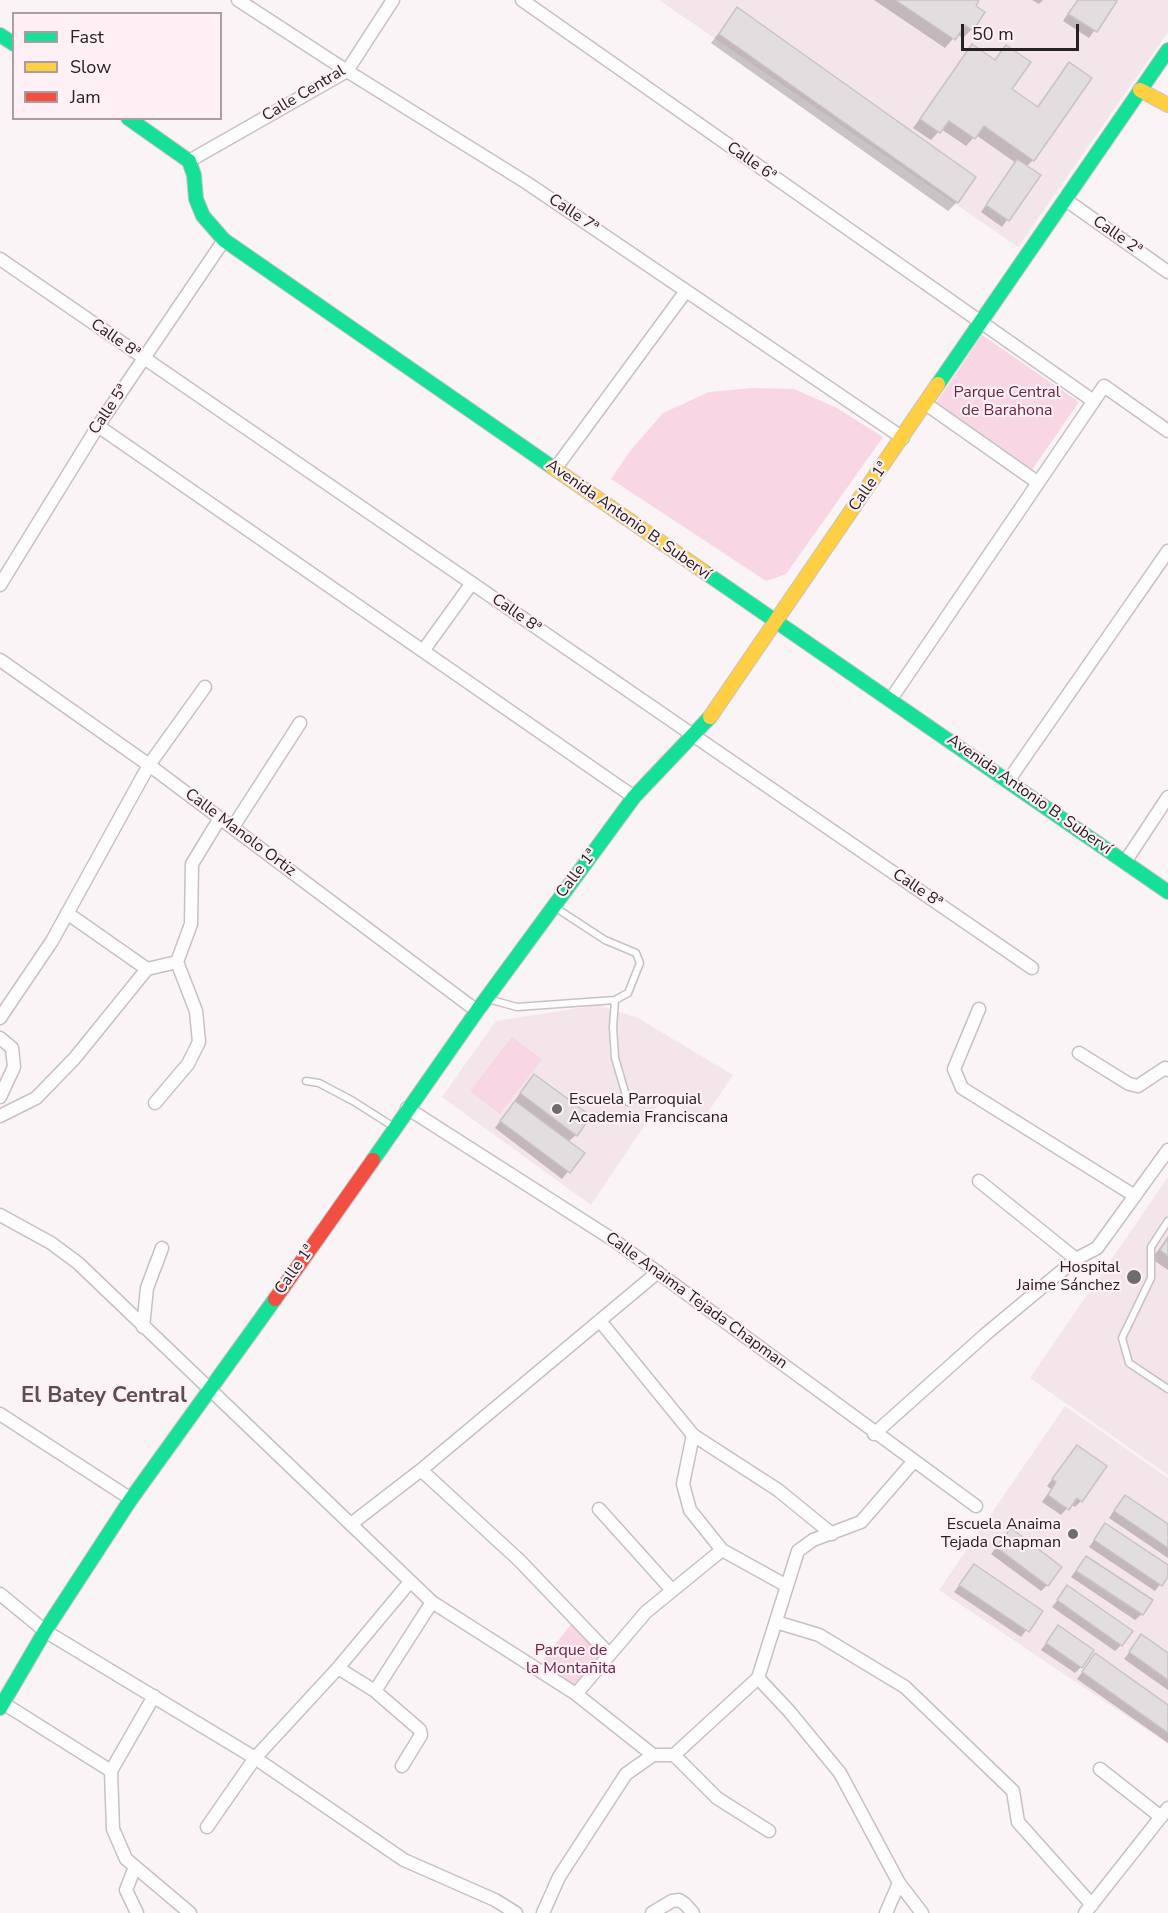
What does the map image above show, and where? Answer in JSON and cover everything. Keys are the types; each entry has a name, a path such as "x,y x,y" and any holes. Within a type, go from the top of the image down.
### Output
{"street":[{"name":"Calle 7ª","path":"238,0 347,72 527,183 903,438"},
{"name":"Calle Central","path":"189,161 347,72 393,0"},
{"name":"Calle 6ª","path":"522,0 1092,400"},
{"name":"Calle 1ª","path":"2,1706 45,1630 131,1499 211,1390 407,1108 553,906 634,797 707,721 1168,50"},
{"path":"1140,90 1168,105"},
{"path":"131,120 189,161"},
{"name":"Avenida Antonio B. Suberví","path":"189,161 194,175 196,199 203,216 224,240 775,623 891,699 1168,892"},
{"name":"Calle 2ª","path":"1066,200 1168,272"},
{"name":"Calle 5ª","path":"0,585 98,426 224,240"},
{"name":"Calle 8ª","path":"0,259 1032,968"},
{"path":"555,469 686,291"},
{"path":"891,699 1092,400 1104,386 1168,431"},
{"path":"926,404 1037,482"},
{"path":"98,426 634,797"},
{"path":"1008,781 1168,551"},
{"path":"423,651 472,584"},
{"name":"Calle Manolo Ortiz","path":"0,660 149,765 477,1011"},
{"path":"0,1018 52,940 149,765 205,687"},
{"path":"233,827 300,723"},
{"path":"1125,862 1168,797"},
{"path":"155,1103 188,1064 199,1042 196,1011 177,962 191,924 192,864 220,818"},
{"path":"67,913 147,969"},
{"path":"0,1116 36,1098 74,1059 147,969 177,962"},
{"path":"979,1009 954,1069 962,1088 1135,1196"},
{"path":"0,1038 12,1048 14,1067 0,1096"},
{"path":"1079,1053 1129,1084 1138,1086 1165,1068 1168,1070"},
{"name":"Calle Anaima Tejada Chapman","path":"407,1108 615,1241 874,1434 976,1506"},
{"path":"874,1434 987,1333 1076,1259 1097,1248 1168,1150"},
{"path":"979,1181 1076,1259"},
{"path":"0,1215 51,1243 78,1263 432,1602 576,1694 653,1755"},
{"path":"143,1327 147,1288 162,1248"},
{"path":"351,1524 421,1470 658,1272"},
{"path":"600,1321 693,1435 778,1490 832,1534"},
{"path":"0,1414 131,1499"},
{"path":"693,1435 683,1484 690,1510 722,1551 788,1586"},
{"path":"543,1913 559,1877 626,1774 653,1755 674,1755 758,1678 798,1551 813,1540 861,1522 913,1462"},
{"path":"421,1470 519,1560 609,1654"},
{"path":"599,1509 671,1589"},
{"path":"576,1694 645,1612 671,1589 722,1551"},
{"path":"207,1827 255,1758 338,1668 410,1583"},
{"path":"0,1594 45,1630 255,1758 404,1860 495,1900 516,1913"},
{"path":"375,1691 432,1602"},
{"path":"776,1622 819,1635 905,1687 1013,1791 1018,1822 1088,1909 1165,1813 1100,1769"},
{"path":"338,1668 375,1691 420,1730 421,1735 402,1766"},
{"path":"758,1678 789,1711 840,1773 899,1883 922,1913"},
{"path":"154,1696 111,1771 113,1828 126,1859 190,1913"},
{"path":"2,1706 111,1771"},
{"path":"674,1755 717,1798 769,1831"},
{"path":"135,1867 126,1890 137,1913"},
{"path":"886,1913 899,1883"},
{"path":"652,1913 672,1901 679,1900 686,1904 693,1913"}],"lane":[{"path":"486,999 517,1007 615,1000 628,993 640,963 636,953 604,940 553,906"},
{"path":"615,1000 615,1058 628,1102"},
{"path":"306,1081 319,1083 345,1096 394,1127"},
{"path":"1168,1221 1151,1247 1152,1278 1122,1338 1129,1363 1168,1389"}],"shaded area":[{"path":"659,0 1168,0 1168,32 1018,247"},
{"name":"Escuela Parroquial Academia Franciscana","path":"598,1005 638,1018 733,1075 702,1121 664,1096 591,1205 442,1097 496,1021"},
{"name":"Hospital Jaime Sánchez","path":"1168,1177 1168,1475 1030,1378"},
{"name":"Escuela Anaima Tejada Chapman","path":"1065,1406 1168,1478 1168,1744 939,1590"}],"green space":[{"name":"Parque Central de Barahona","path":"982,335 1079,402 1032,470 936,403"},
{"path":"753,388 794,389 837,408 883,437 786,574 766,581 611,479 631,450 663,413 709,392"},
{"path":"512,1037 542,1059 500,1114 470,1091"},
{"name":"Parque de la Montañita","path":"572,1623 603,1655 575,1689 539,1665"}],"building":[{"path":"895,0 979,0 976,6 985,12 973,31 965,25 955,40"},
{"path":"1078,0 1117,1 1097,32 1068,14"},
{"path":"737,7 976,177 958,203 719,34"},
{"path":"972,44 995,60 1006,45 1031,62 1012,89 1038,107 1069,62 1092,78 1034,161 984,126 975,139 949,121 940,133 920,119"},
{"path":"1017,159 1041,175 1009,221 986,205"},
{"path":"534,1074 591,1116 577,1136 520,1093"},
{"path":"515,1101 585,1153 570,1173 500,1121"},
{"path":"1168,1238 1168,1256 1160,1250"},
{"path":"1077,1445 1107,1466 1082,1502 1077,1498 1069,1510 1048,1495 1056,1482 1052,1479"},
{"path":"1125,1495 1168,1524 1168,1548 1114,1511"},
{"path":"1105,1523 1168,1565 1168,1577 1162,1586 1094,1540"},
{"path":"1011,1528 1062,1567 1048,1586 996,1547"},
{"path":"1086,1556 1153,1600 1143,1615 1076,1571"},
{"path":"974,1564 1043,1611 1029,1632 959,1585"},
{"path":"1067,1585 1133,1631 1122,1646 1057,1600"},
{"path":"1058,1625 1094,1650 1082,1668 1046,1643"},
{"path":"1141,1634 1168,1653 1168,1680 1129,1652"},
{"path":"1095,1653 1168,1705 1168,1733 1082,1672"}],"traffic: fast":[{"path":"0,35 12,43"},
{"path":"938,384 1168,50"},
{"path":"131,120 189,161 194,175 196,199 203,216 224,240 552,467"},
{"path":"703,571 1168,892"},
{"path":"373,1160 477,1011 634,797 710,717"},
{"path":"0,1708 45,1631 131,1499 275,1299"}],"traffic: slow":[{"path":"1140,90 1168,105"},
{"path":"710,717 938,384"},
{"path":"552,467 703,571"}],"traffic: jam":[{"path":"275,1299 373,1160"}],"place":[{"name":"Escuela Parroquial Academia Franciscana","path":"557,1109"},
{"name":"Hospital Jaime Sánchez","path":"1134,1277"},
{"name":"Escuela Anaima Tejada Chapman","path":"1073,1534"}],"district":[{"name":"El Batey Central","path":"104,1397"}]}
